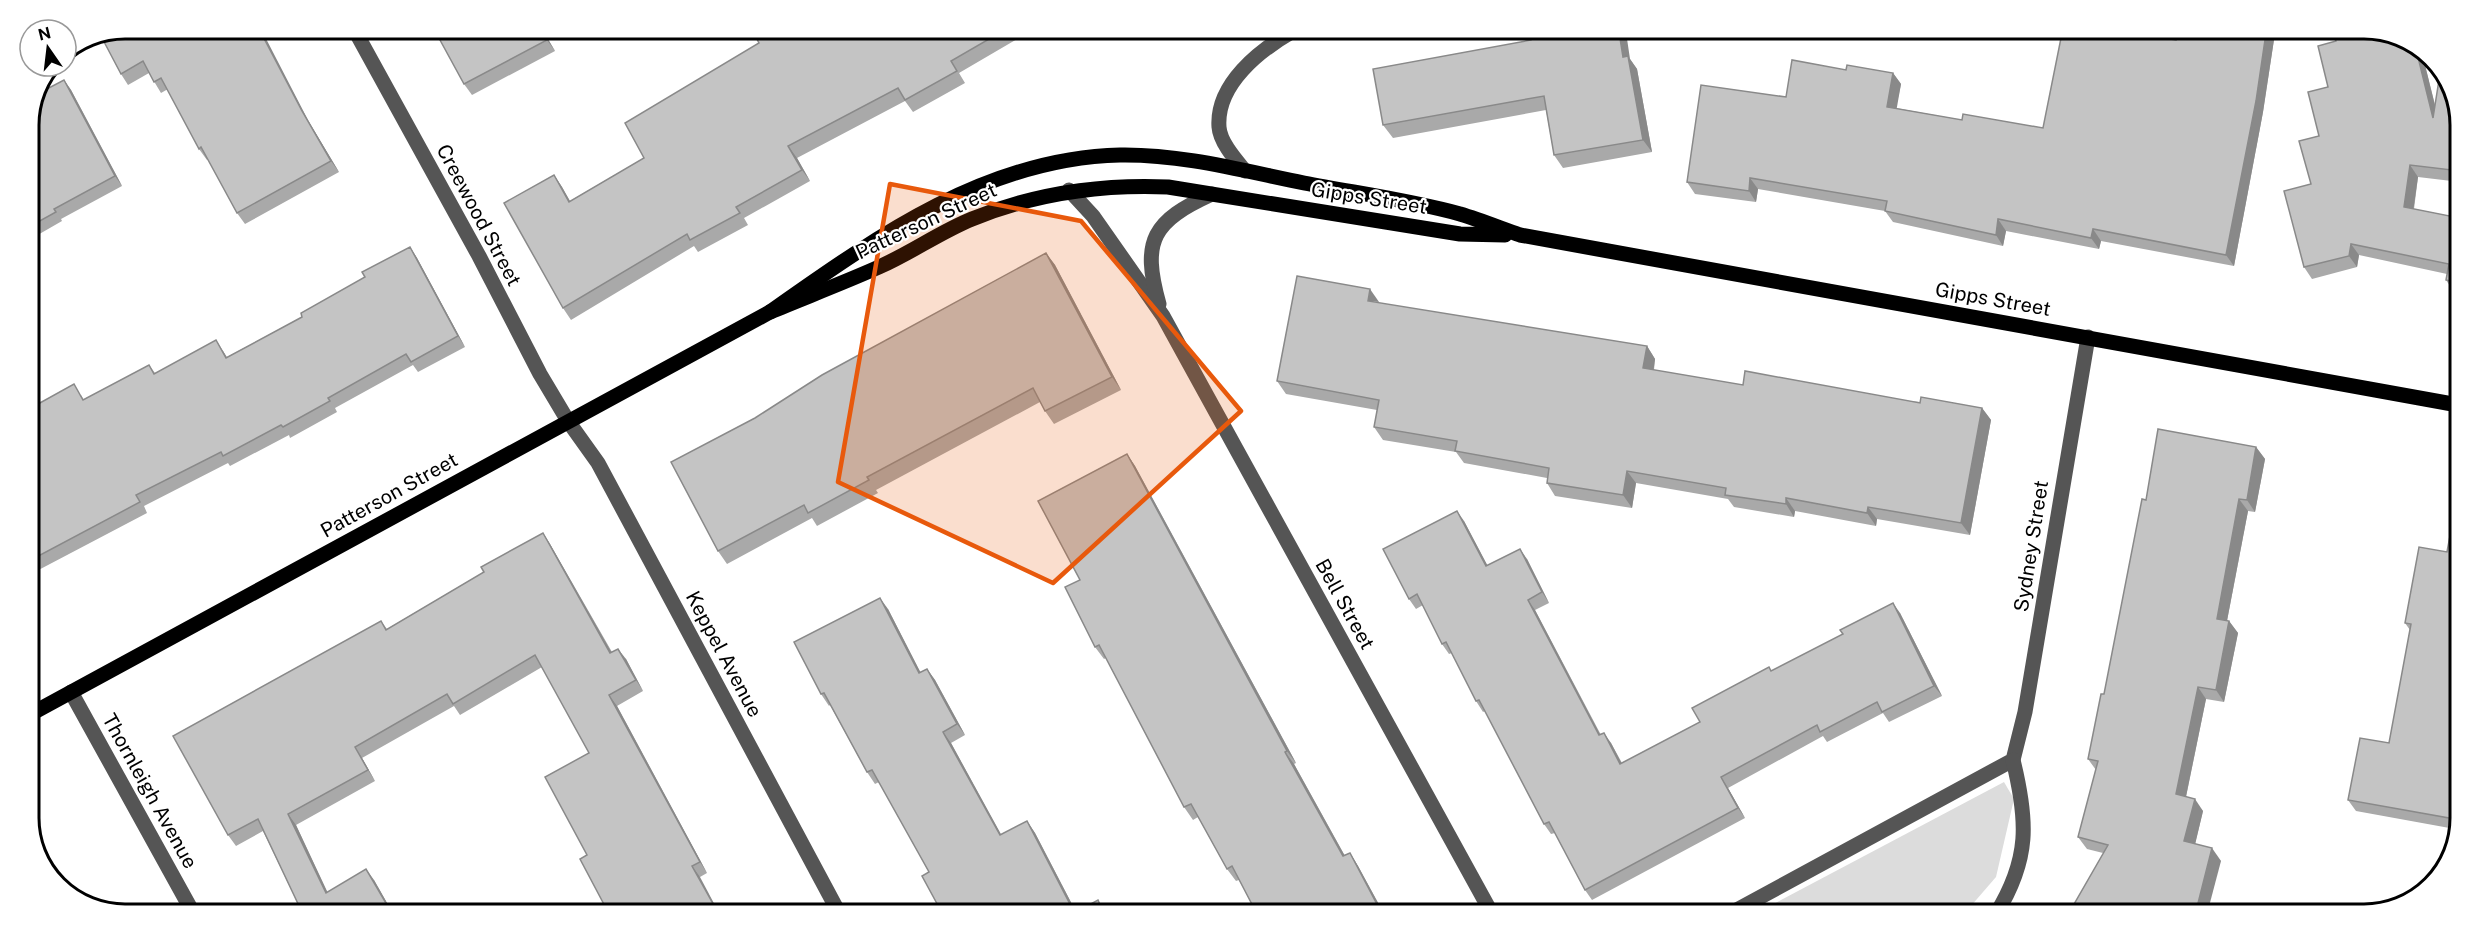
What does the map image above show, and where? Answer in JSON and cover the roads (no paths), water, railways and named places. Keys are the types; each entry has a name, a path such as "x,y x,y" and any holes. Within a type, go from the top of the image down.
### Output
{"main road":[{"name":"Patterson Street","path":"770,312 869,242 946,201 994,179 1036,166 1082,158 1122,155 1169,158 1245,171"},
{"name":"Gipps Street","path":"1245,171 1459,214 1520,235 2450,404"},
{"name":"Patterson Street","path":"39,710 770,312 879,268 970,220 1016,203 1069,190 1120,185 1168,187 1212,194"},
{"name":"Gipps Street","path":"1212,194 1460,234 1520,235"}],"street":[{"name":"Creewood Street","path":"359,39 568,421"},
{"path":"1245,171 1232,155 1219,129 1221,108 1230,86 1279,39"},
{"name":"Bell Street","path":"1069,190 1093,216 1162,316 1487,904"},
{"name":"Bell Street","path":"1162,316 1150,273 1152,251 1161,226 1179,209 1212,194"},
{"name":"Sydney Street","path":"2002,904 2008,893 2023,846 2024,803 2013,760 2025,712 2088,338"},
{"name":"Keppel Avenue","path":"568,421 598,463 834,904"},
{"name":"Thornleigh Avenue","path":"71,692 188,904"},
{"path":"1748,904 2013,760"}]}
